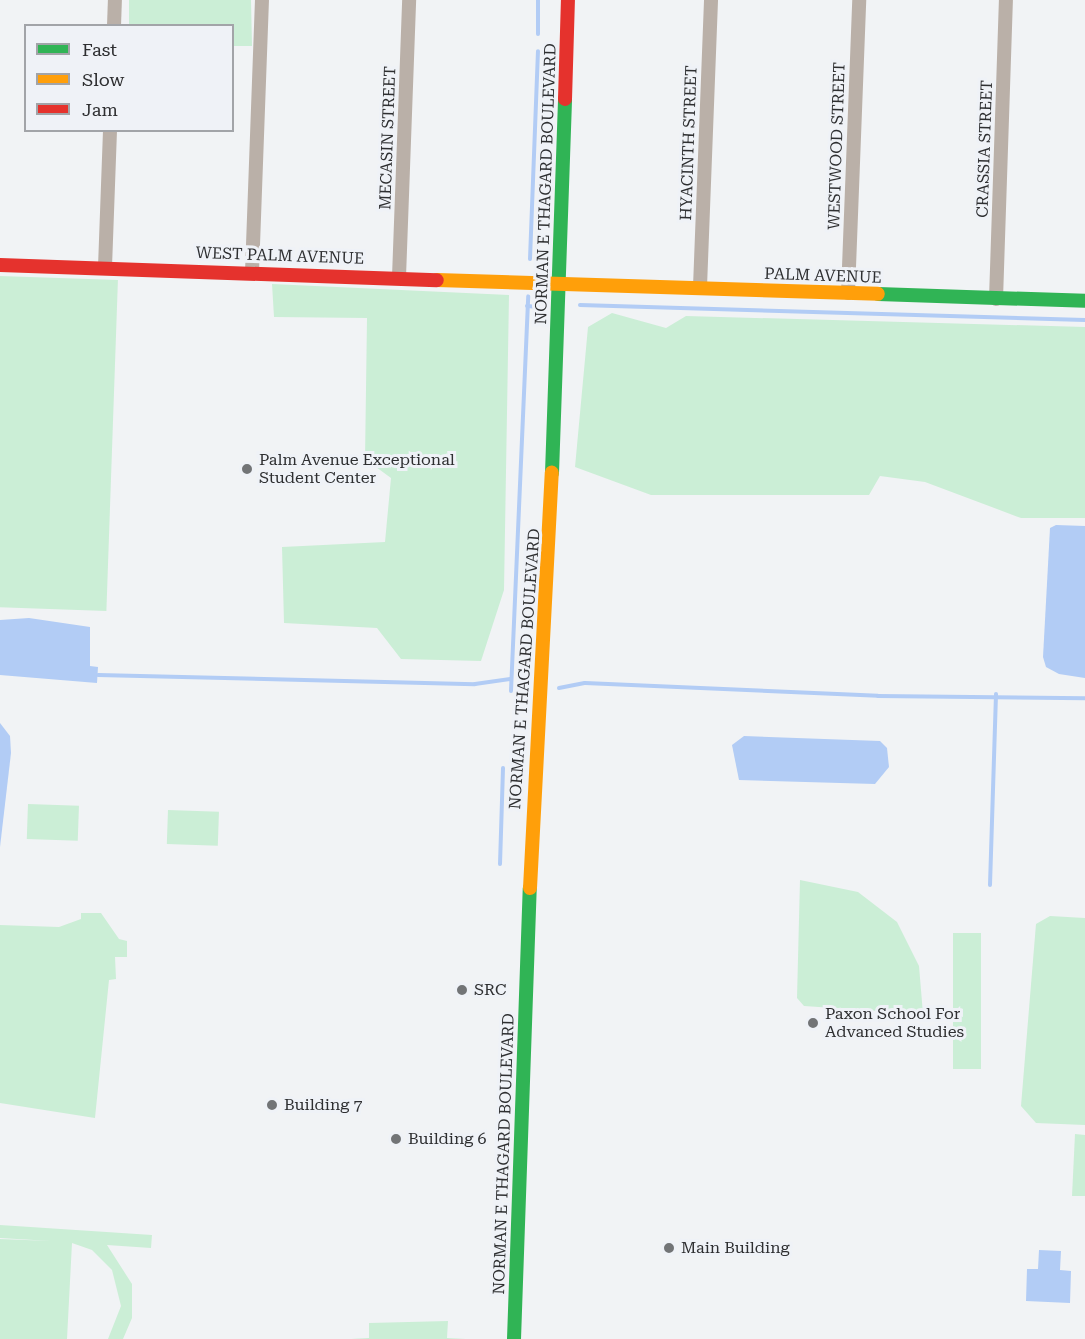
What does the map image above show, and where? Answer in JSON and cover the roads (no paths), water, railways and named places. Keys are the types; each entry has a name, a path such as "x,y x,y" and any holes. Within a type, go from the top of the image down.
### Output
{"street":[{"path":"114,24 115,0"},
{"path":"252,272 262,0"},
{"name":"MECASIN STREET","path":"399,277 409,0"},
{"name":"NORMAN E THAGARD BOULEVARD","path":"514,1339 534,760 548,604 568,0"},
{"name":"HYACINTH STREET","path":"700,287 711,0"},
{"name":"WESTWOOD STREET","path":"848,293 858,0"},
{"name":"CRASSIA STREET","path":"996,299 1006,0"},
{"path":"105,267 110,132"},
{"name":"WEST PALM AVENUE","path":"0,265 559,282"},
{"name":"PALM AVENUE","path":"559,282 1085,301"}],"water":[{"path":"1056,525 1085,526 1085,678 1059,674 1046,667 1043,657 1050,528"},
{"path":"29,618 90,627 90,666 98,667 97,683 0,675 0,620"},
{"path":"0,723 10,736 11,753 0,847"},
{"path":"744,736 880,741 887,748 889,767 875,784 739,780 732,745"},
{"path":"1039,1250 1061,1251 1060,1270 1071,1271 1070,1303 1026,1301 1027,1269 1038,1269"}],"waterway":[{"path":"538,0 538,34"},
{"path":"530,259 538,51"},
{"path":"511,691 528,296"},
{"path":"580,305 1085,320"},
{"path":"527,306 538,307"},
{"path":"98,675 475,684 511,679"},
{"path":"559,688 585,683 878,696 1085,698"},
{"path":"990,885 996,694"},
{"path":"500,864 503,768"}],"place":[{"name":"Palm Avenue Exceptional Student Center","path":"247,469"},
{"name":"SRC","path":"462,990"},
{"name":"Paxon School For Advanced Studies","path":"813,1023"},
{"name":"Building 7","path":"272,1105"},
{"name":"Building 6","path":"396,1139"},
{"name":"Main Building","path":"669,1248"}]}
